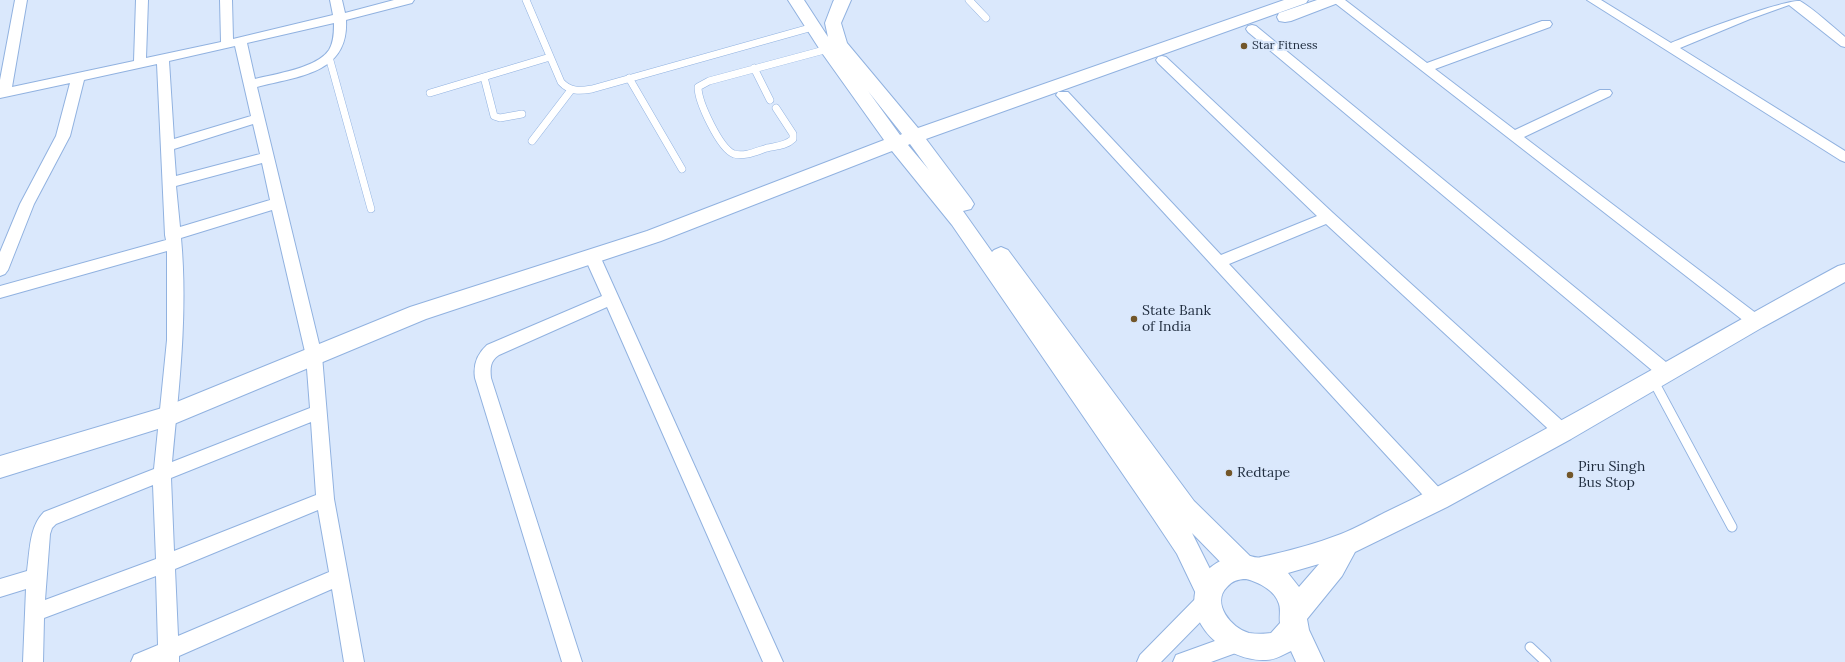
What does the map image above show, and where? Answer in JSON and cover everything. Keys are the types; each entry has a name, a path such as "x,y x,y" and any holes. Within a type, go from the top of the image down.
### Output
{"street":[{"path":"21,0 6,55 2,93 163,59 340,18 408,0"},
{"path":"140,64 142,0"},
{"path":"226,0 234,42 251,84 314,356 325,499 354,662"},
{"path":"251,84 310,67 329,58 337,46 340,18 336,0"},
{"path":"796,0 828,48 909,145 1185,509 1251,568 1270,575 1280,583 1287,592 1292,603 1294,620 1310,662"},
{"path":"843,0 833,24 839,44 959,220 1186,546 1208,596 1209,613 1216,625 1225,635 1253,651"},
{"path":"0,467 166,417 418,313 654,236 909,145 1300,0"},
{"path":"909,145 1063,94 1332,0"},
{"path":"1337,0 1755,321"},
{"path":"1593,0 1845,157"},
{"path":"1670,48 1746,16 1791,0 1845,43"},
{"path":"1425,68 1546,24"},
{"path":"1252,29 1659,376"},
{"path":"163,59 176,310 175,340 166,417 162,473 169,657"},
{"path":"1162,60 1328,217 1563,432"},
{"path":"0,270 27,204 63,136 78,77"},
{"path":"1514,136 1605,93"},
{"path":"1063,94 1218,263 1438,498"},
{"path":"167,146 259,118"},
{"path":"169,183 268,157"},
{"path":"0,292 173,239 279,203"},
{"path":"1218,263 1328,217"},
{"path":"592,256 773,662"},
{"path":"1147,662 1208,596 1215,578 1227,570 1251,568 1346,544 1438,498 1563,432 1755,321 1845,272"},
{"path":"572,662 483,378 482,365 484,359 493,350 611,299"},
{"path":"32,662 36,576 41,534 45,523 50,518 318,412"},
{"path":"34,613 165,564 325,499"},
{"path":"1183,662 1253,651 1272,646 1286,638 1294,620 1333,567 1346,544"},
{"path":"0,588 36,576"},
{"path":"141,662 169,657 339,576"}],"lane":[{"path":"526,0 561,82 571,90 592,89 813,27"},
{"path":"969,0 986,18"},
{"path":"776,108 793,134 794,137 791,141 750,153 736,155 728,150 718,136 699,97 698,88 700,85 709,81 828,48"},
{"path":"430,93 550,57"},
{"path":"329,58 371,209"},
{"path":"754,68 770,100"},
{"path":"484,77 494,116 500,118 522,114"},
{"path":"629,78 682,169"},
{"path":"532,141 571,90"},
{"path":"1659,376 1732,527"},
{"path":"1530,647 1546,662"}],"place":[{"name":"Star Fitness","path":"1244,46"},
{"name":"State Bank of India","path":"1134,319"},
{"name":"Redtape","path":"1229,473"},
{"name":"Piru Singh Bus Stop","path":"1570,475"}]}
